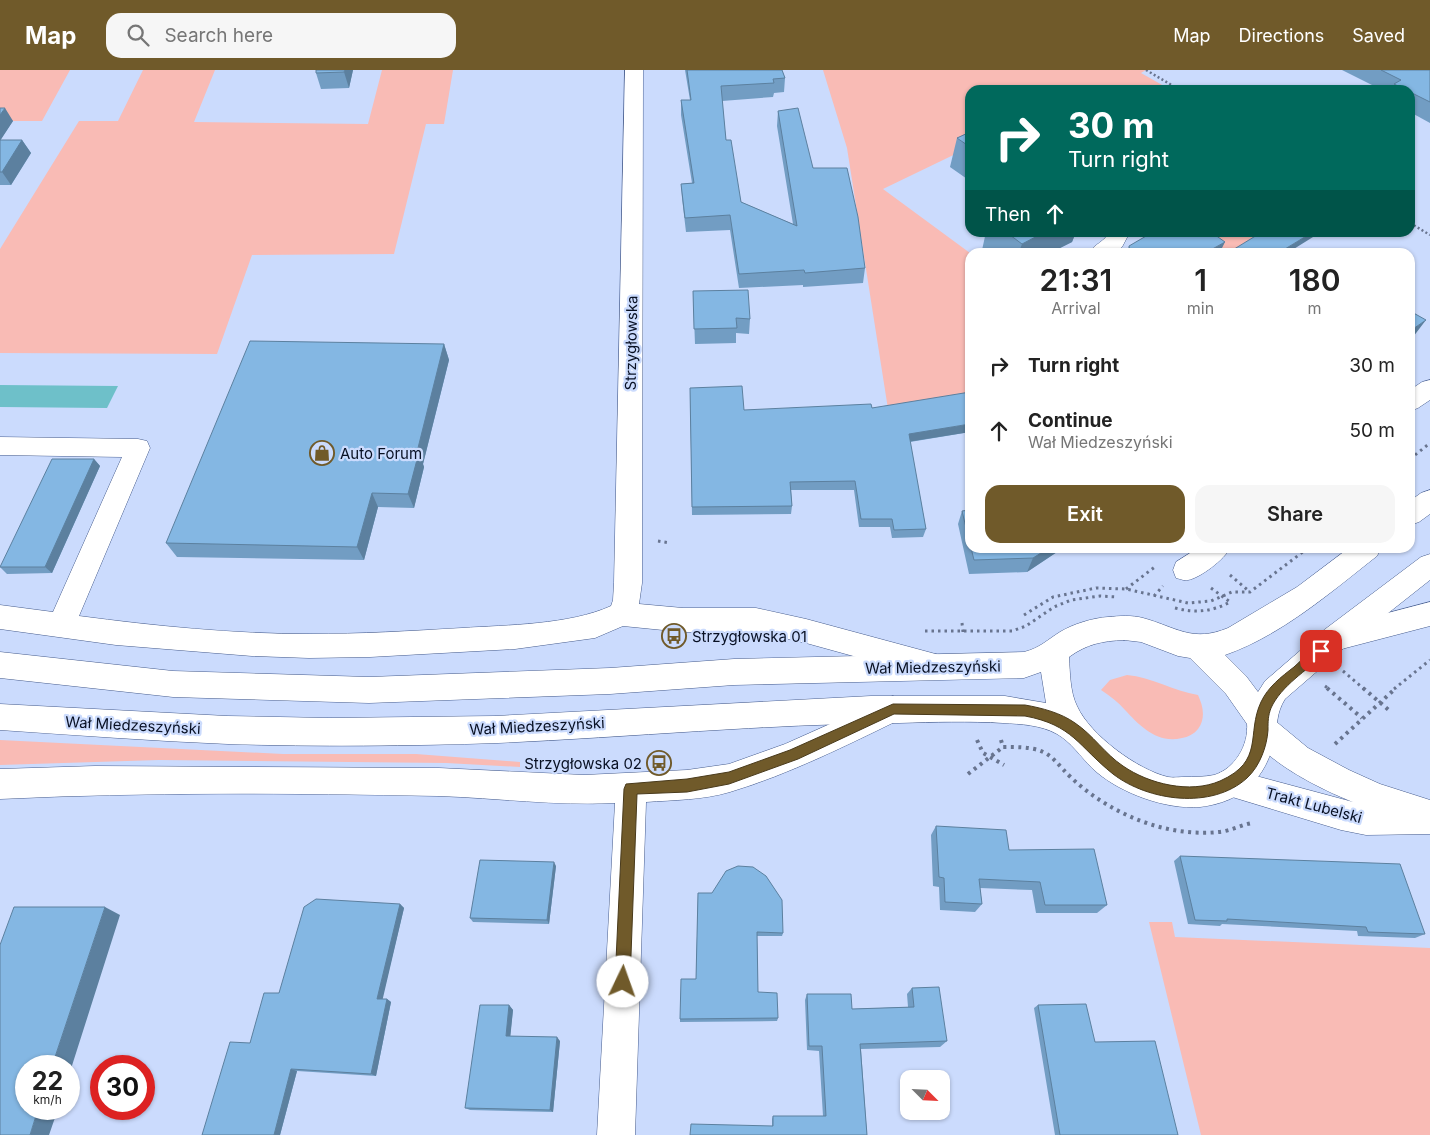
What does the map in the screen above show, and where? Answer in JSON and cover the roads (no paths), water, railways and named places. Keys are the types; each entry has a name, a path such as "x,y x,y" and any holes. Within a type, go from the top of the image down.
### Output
{"main road":[{"name":"Strzygłowska","path":"621,614 627,600 628,583 634,70"},
{"path":"1108,248 1118,237"},
{"path":"1415,398 1430,388"},
{"path":"0,446 138,448 61,626"},
{"path":"1415,511 1430,500"},
{"path":"1198,647 1218,645 1238,637 1306,595 1361,553"},
{"path":"1055,653 1056,677 1061,706 1072,727 1118,770 1143,783 1169,792 1216,789 1230,783 1243,774 1251,764 1259,747 1261,724 1266,704 1275,690 1334,639 1430,565"},
{"path":"0,617 61,626 252,644 370,646 515,637 595,626 621,614 656,618 733,619 773,623 936,666"},
{"path":"1334,639 1430,614"},
{"name":"Wał Miedzeszyński","path":"0,665 173,684 369,690 610,682 762,671 1024,665 1038,663 1055,653 1072,639 1094,631 1124,628 1142,630 1178,644 1198,647"},
{"name":"Trakt Lubelski","path":"1198,647 1236,685 1261,724 1276,742 1321,772 1364,792 1430,814"},
{"path":"0,784 115,780 439,782 584,790 687,786 729,778 793,755 893,709"},
{"name":"Wał Miedzeszyński","path":"0,717 176,728 316,732 485,730 791,711 893,709 1025,711 1049,716 1072,727"},
{"name":"Trakt Lubelski","path":"1230,783 1274,794 1341,815 1366,820 1430,819"},
{"path":"616,1135 631,789"}],"place":[{"name":"Auto Forum","path":"322,453"},
{"name":"Strzygłowska 01","path":"674,636"},
{"name":"Strzygłowska 02","path":"659,763"}]}
